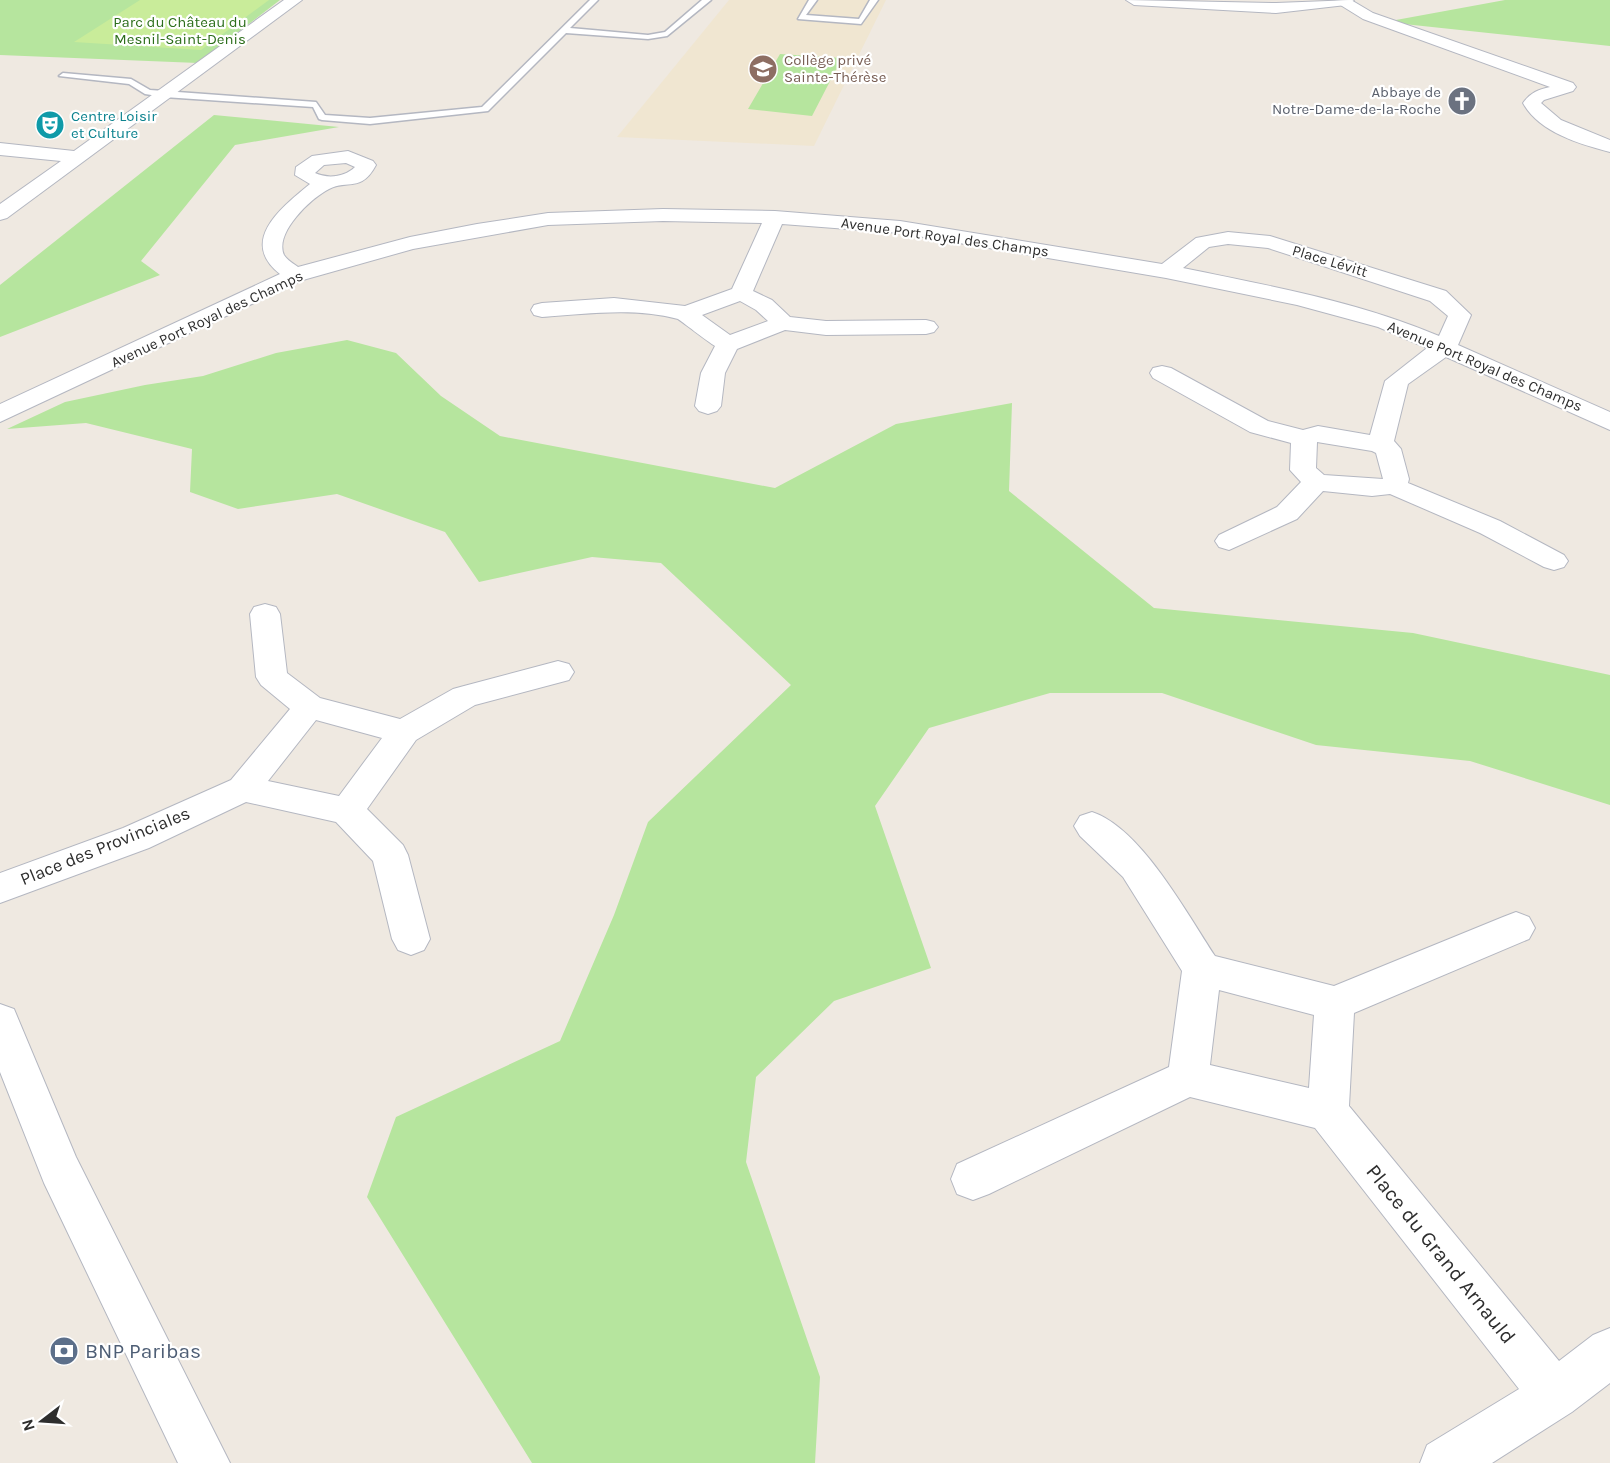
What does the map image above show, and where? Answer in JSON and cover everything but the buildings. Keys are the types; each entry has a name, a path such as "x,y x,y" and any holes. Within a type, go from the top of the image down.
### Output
{"street":[{"path":"0,214 294,0"},
{"path":"1134,0 1276,8 1344,1 1368,16 1567,87 1538,96 1532,103 1535,110 1565,130 1610,146"},
{"path":"0,149 78,157"},
{"path":"295,275 275,258 271,243 275,231 297,206 325,182"},
{"name":"Avenue Port Royal des Champs","path":"0,414 295,275 410,243 548,219 663,214 775,217 900,227 1166,271 1300,299 1386,322 1581,406 1610,422"},
{"path":"542,310 614,305 687,313 741,293 775,217"},
{"name":"Place Lévitt","path":"1166,271 1203,242 1228,238 1270,242 1438,296 1460,315 1446,346"},
{"path":"741,293 764,305 783,322"},
{"path":"687,313 702,328 728,344"},
{"path":"708,406 712,373 728,344 783,322 826,328 926,327"},
{"path":"1380,444 1397,381 1446,346"},
{"path":"1162,374 1258,427 1304,438 1318,434 1380,444 1388,449 1396,479 1393,486"},
{"path":"1304,438 1303,470 1316,482 1372,488 1393,486 1490,526 1554,561"},
{"path":"1229,541 1287,513 1316,482"},
{"path":"265,614 272,677 309,707 404,732"},
{"path":"347,812 404,732 464,697 558,672"},
{"name":"Place des Provinciales","path":"0,888 136,838 243,789 309,707"},
{"path":"243,789 347,812 390,855 411,939"},
{"path":"1092,826 1136,867 1202,969 1188,1078"},
{"path":"1202,969 1335,1002 1516,928"},
{"path":"973,1179 1188,1078 1328,1112 1335,1002"},
{"path":"0,1021 59,1168 205,1463"},
{"name":"Place du Grand Arnauld","path":"1328,1112 1555,1395"},
{"path":"1445,1463 1555,1395 1610,1352"}],"lane":[{"path":"63,76 132,82 148,92 164,94 316,105 322,117 370,121 484,109 594,0"},
{"path":"564,30 648,37 667,34 707,0"},
{"path":"813,0 801,17 861,22 874,0"}],"shaded area":[{"name":"Collège privé Sainte-Thérèse","path":"729,0 886,0 814,146 617,137"}],"green space":[{"name":"Parc du Château du Mesnil-Saint-Denis","path":"0,0 280,0 198,63 0,55"},
{"path":"140,0 269,0 201,50 74,42"},
{"path":"1505,0 1610,0 1610,46 1385,22"},
{"path":"780,54 842,58 812,116 748,109"},
{"path":"214,115 339,127 235,145 141,261 160,275 0,337 0,285"},
{"path":"347,340 396,353 441,396 500,436 775,488 896,424 1012,403 1009,491 1154,608 1413,633 1610,675 1610,805 1470,761 1316,745 1162,693 1050,693 929,728 875,806 931,968 834,1001 756,1077 746,1162 820,1377 815,1463 532,1463 367,1197 396,1117 560,1041 614,915 648,822 791,685 661,563 592,557 479,582 445,532 337,494 238,509 190,492 192,449 86,423 7,429 65,402 145,385 203,376 276,353"}],"place":[{"name":"Collège privé Sainte-Thérèse","path":"763,69"},
{"name":"Abbaye de Notre-Dame-de-la-Roche","path":"1462,101"},
{"name":"Centre Loisir et Culture","path":"50,125"},
{"name":"BNP Paribas","path":"64,1351"}]}
